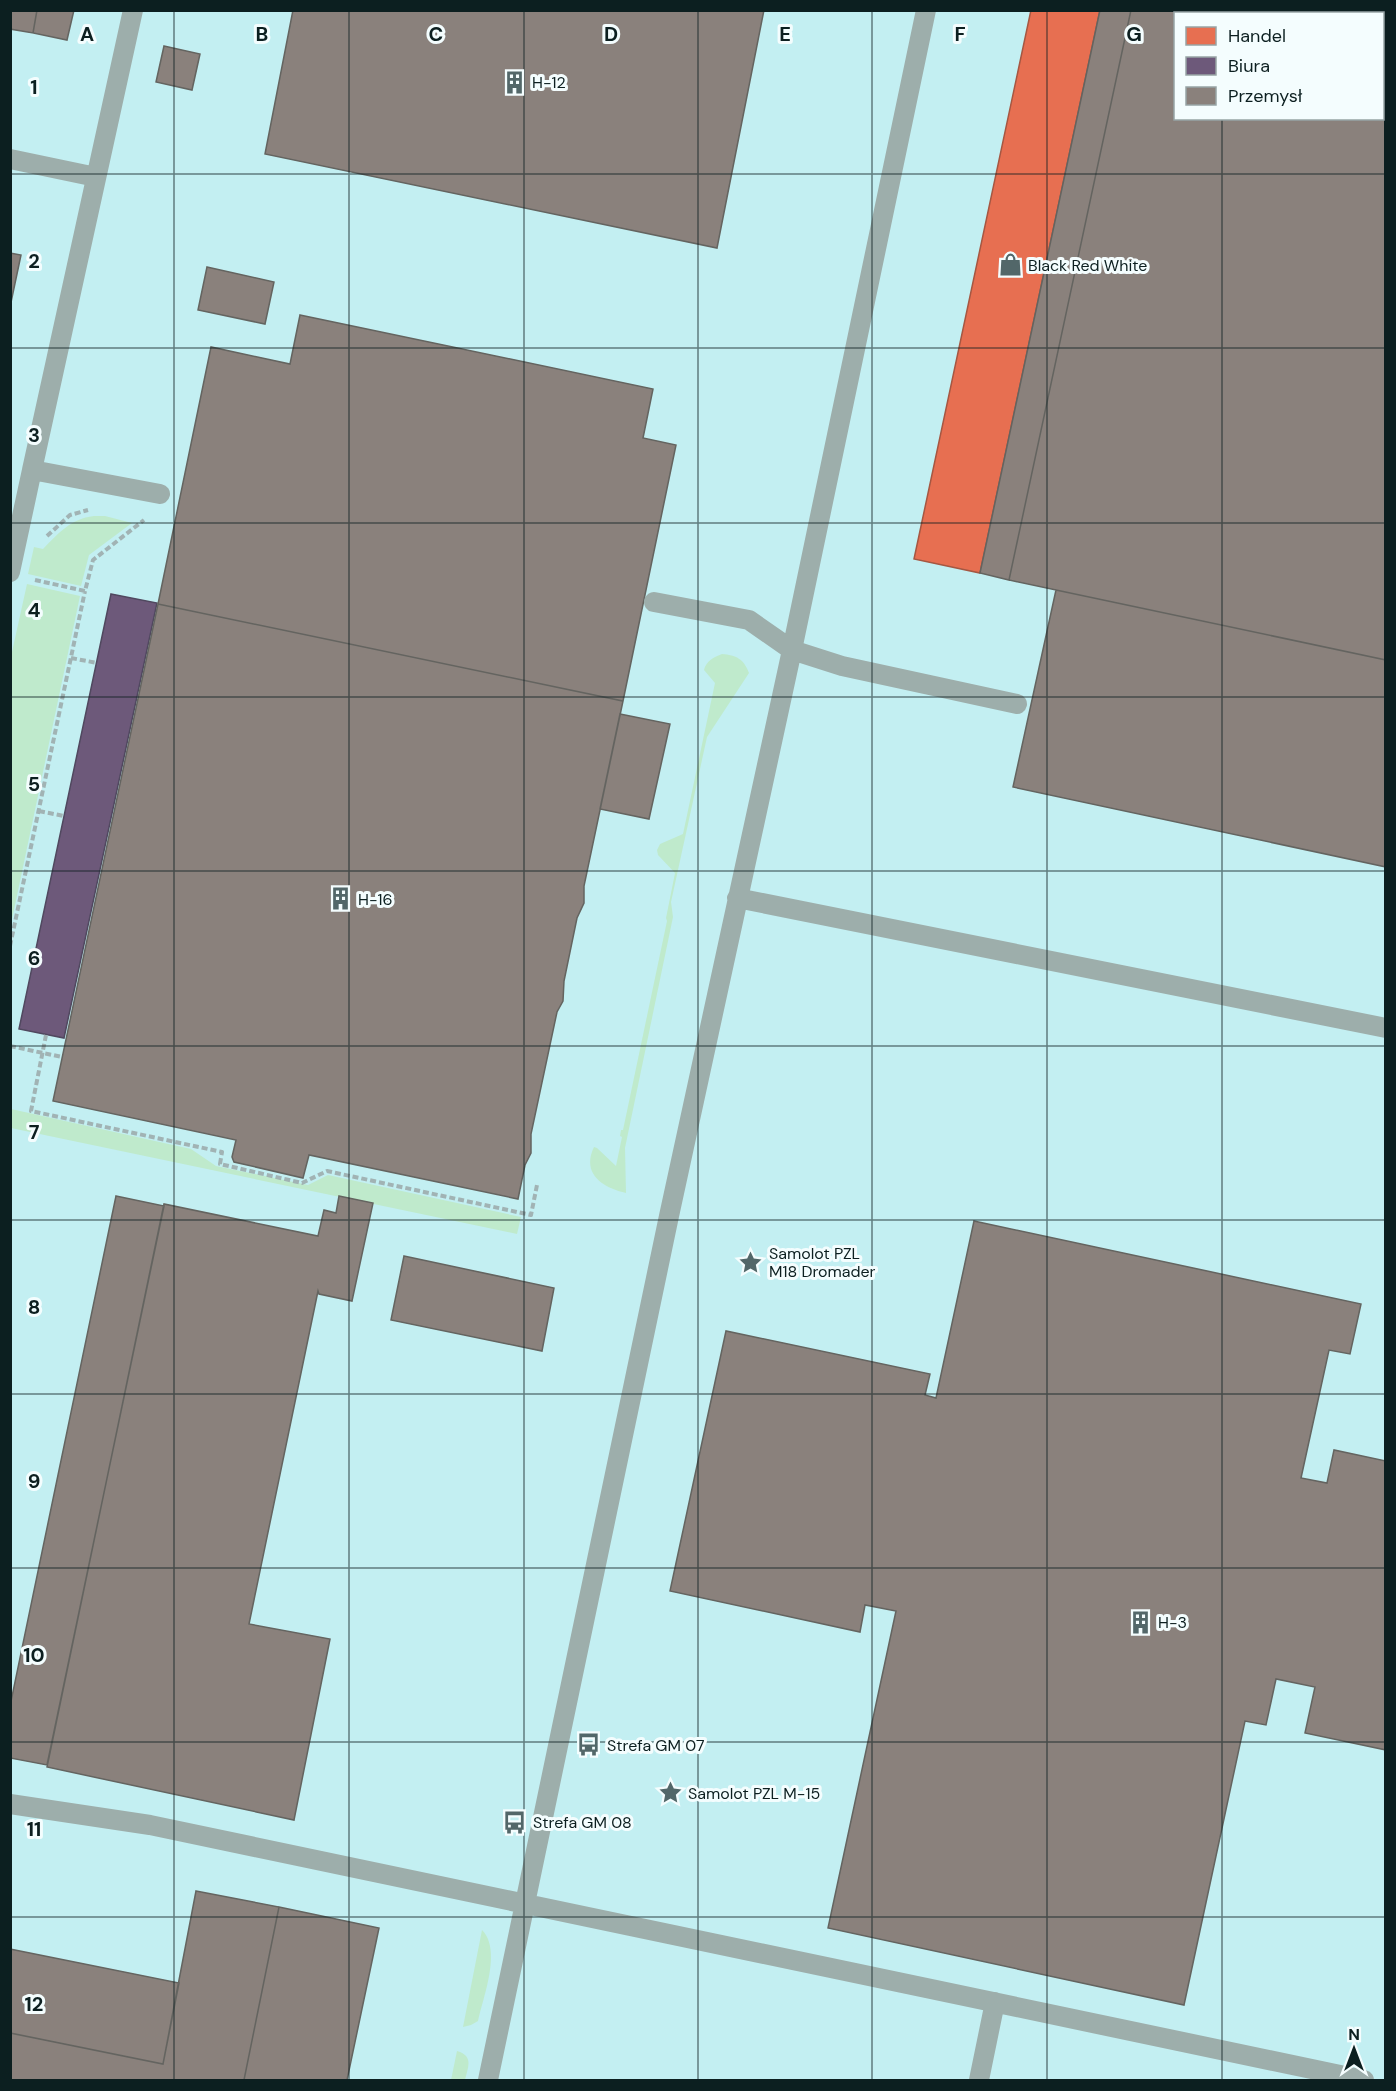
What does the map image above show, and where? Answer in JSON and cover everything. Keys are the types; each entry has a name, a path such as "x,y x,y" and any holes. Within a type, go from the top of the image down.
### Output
{"lane":[{"path":"10,572 133,10"},
{"path":"488,2080 926,10"},
{"path":"10,159 96,177"},
{"path":"32,470 160,494"},
{"path":"654,602 749,620 792,650 842,666 1017,704"},
{"path":"737,898 1386,1028"},
{"path":"10,1804 150,1825 1364,2080"},
{"path":"979,2080 995,2002"}],"path":[{"path":"17,539 41,543 70,515 98,510"},
{"path":"10,946 93,560 144,519 135,517"},
{"path":"32,580 85,591"},
{"path":"71,658 97,663"},
{"path":"39,811 64,816"},
{"path":"46,1035 31,1111 222,1152 220,1164 302,1183 327,1171 531,1215 537,1185"},
{"path":"10,1046 62,1057"}],"shaded area":[{"path":"11,11 1385,11 1385,2080 11,2080"}],"green space":[{"path":"105,516 132,523 89,555 81,586 28,574 34,547 43,549 60,532 78,520"},
{"path":"27,584 80,596 11,924 10,661"},
{"path":"722,654 739,659 745,664 749,673 707,737 671,902 673,917 625,1148 626,1193 609,1188 596,1178 590,1165 591,1157 594,1147 597,1148 616,1166 622,1137 620,1136 621,1130 623,1130 667,921 675,873 658,855 657,850 660,844 683,834 715,683 704,670 708,662"},
{"path":"11,1109 191,1149 216,1166 308,1185 328,1175 521,1217 517,1234 11,1128"},
{"path":"482,1930 491,1949 487,1987 478,2021 463,2027"},
{"path":"457,2051 466,2056 469,2062 465,2080 451,2080"}],"building: Handel":[{"path":"1031,10 1100,10 980,573 914,559"}],"building: Biura":[{"path":"111,594 157,603 64,1038 19,1029"}],"building: Przemysł":[{"path":"10,10 37,10 33,33 10,29"},
{"path":"37,10 74,10 67,40 33,33"},
{"name":"H-12","path":"293,10 764,10 717,248 265,154"},
{"path":"1100,10 1131,10 1009,580 980,573"},
{"path":"1131,10 1386,10 1386,660 1009,580"},
{"path":"164,46 200,54 192,90 156,82"},
{"path":"10,253 21,255 10,307"},
{"path":"207,267 274,282 265,324 198,310"},
{"path":"300,315 653,389 643,438 676,445 623,701 158,604 211,347 290,364"},
{"path":"1056,590 1386,660 1386,867 1013,787"},
{"name":"H-16","path":"158,604 623,701 584,886 584,903 577,918 564,981 563,1001 557,1012 531,1134 531,1153 525,1165 518,1199 309,1155 303,1178 234,1162 232,1157 236,1140 53,1101"},
{"path":"620,714 670,724 649,819 600,809"},
{"path":"116,1196 164,1206 47,1765 10,1758 10,1706"},
{"path":"339,1196 373,1203 352,1301 319,1294 318,1291 249,1624 330,1639 294,1820 47,1767 164,1204 318,1236 324,1210 336,1213"},
{"name":"H-3","path":"974,1221 1361,1304 1350,1354 1329,1350 1301,1478 1327,1483 1334,1450 1386,1461 1386,1750 1305,1733 1315,1687 1276,1679 1266,1725 1245,1721 1184,2005 828,1928 896,1611 865,1605 860,1632 670,1591 726,1331 930,1374 925,1395 936,1398"},
{"path":"404,1256 554,1288 542,1351 391,1320"},
{"path":"196,1891 279,1907 244,2080 10,2080 10,2033 163,2064"},
{"path":"279,1907 379,1928 347,2080 244,2080"},
{"path":"10,1949 179,1983 163,2064 10,2033"}],"place":[{"name":"H-12","path":"514,82"},
{"name":"Black Red White","path":"1010,265"},
{"name":"H-16","path":"340,899"},
{"name":"Samolot PZL M18 Dromader","path":"751,1262"},
{"name":"H-3","path":"1140,1622"},
{"name":"Strefa GM 07","path":"589,1745"},
{"name":"Samolot PZL M-15","path":"670,1793"},
{"name":"Strefa GM 08","path":"515,1822"}]}
